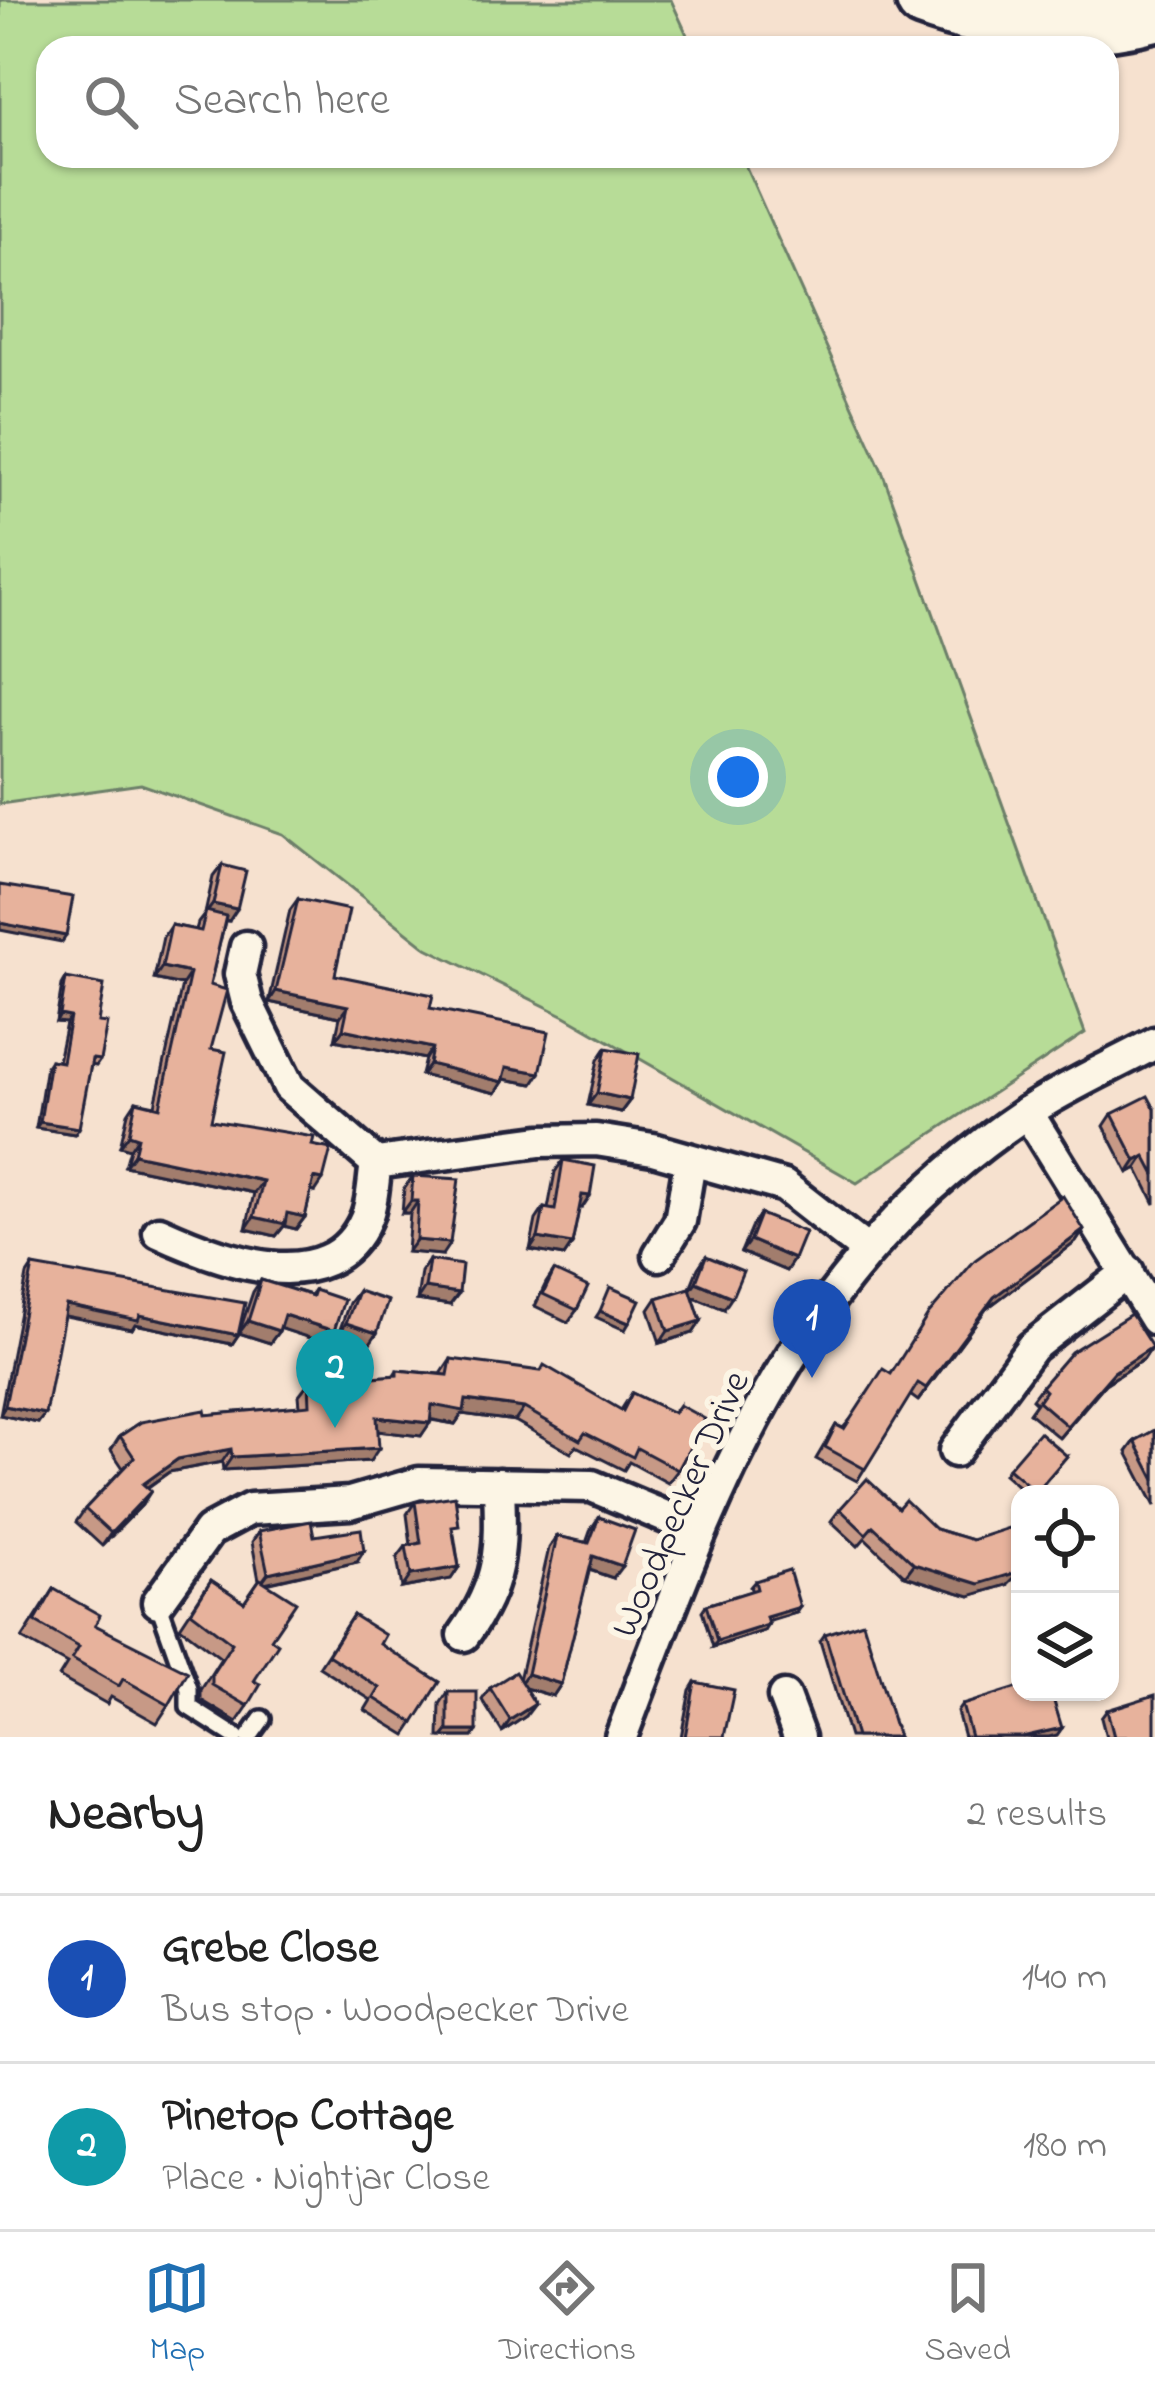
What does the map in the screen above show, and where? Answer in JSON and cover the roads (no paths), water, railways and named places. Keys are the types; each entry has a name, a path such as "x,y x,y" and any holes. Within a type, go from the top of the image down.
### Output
{"highway":[{"path":"924,0 1005,21 1060,24 1153,14"}],"street":[{"path":"246,947 240,974 247,1002 289,1087 376,1162 540,1141 596,1140 739,1170 784,1186 867,1251"},
{"name":"Woodpecker Drive","path":"621,1737 699,1531 756,1408 811,1323 867,1251 945,1176 1028,1112 1155,1043"},
{"path":"1028,1112 1155,1319"},
{"path":"159,1232 208,1254 256,1266 308,1267 342,1253 367,1217 376,1162"},
{"path":"659,1255 680,1220 690,1162"},
{"path":"955,1450 1032,1347 1128,1272"},
{"path":"158,1602 209,1531 250,1508 350,1503 418,1483 592,1486 699,1531"},
{"path":"464,1635 487,1603 497,1575 499,1484"},
{"path":"784,1696 799,1737"}],"lane":[{"path":"158,1602 189,1689 189,1708 236,1737"},
{"path":"249,1737 262,1719"}],"place":[{"name":"Grebe Close","path":"812,1378"},
{"name":"Pinetop Cottage","path":"335,1428"}]}
